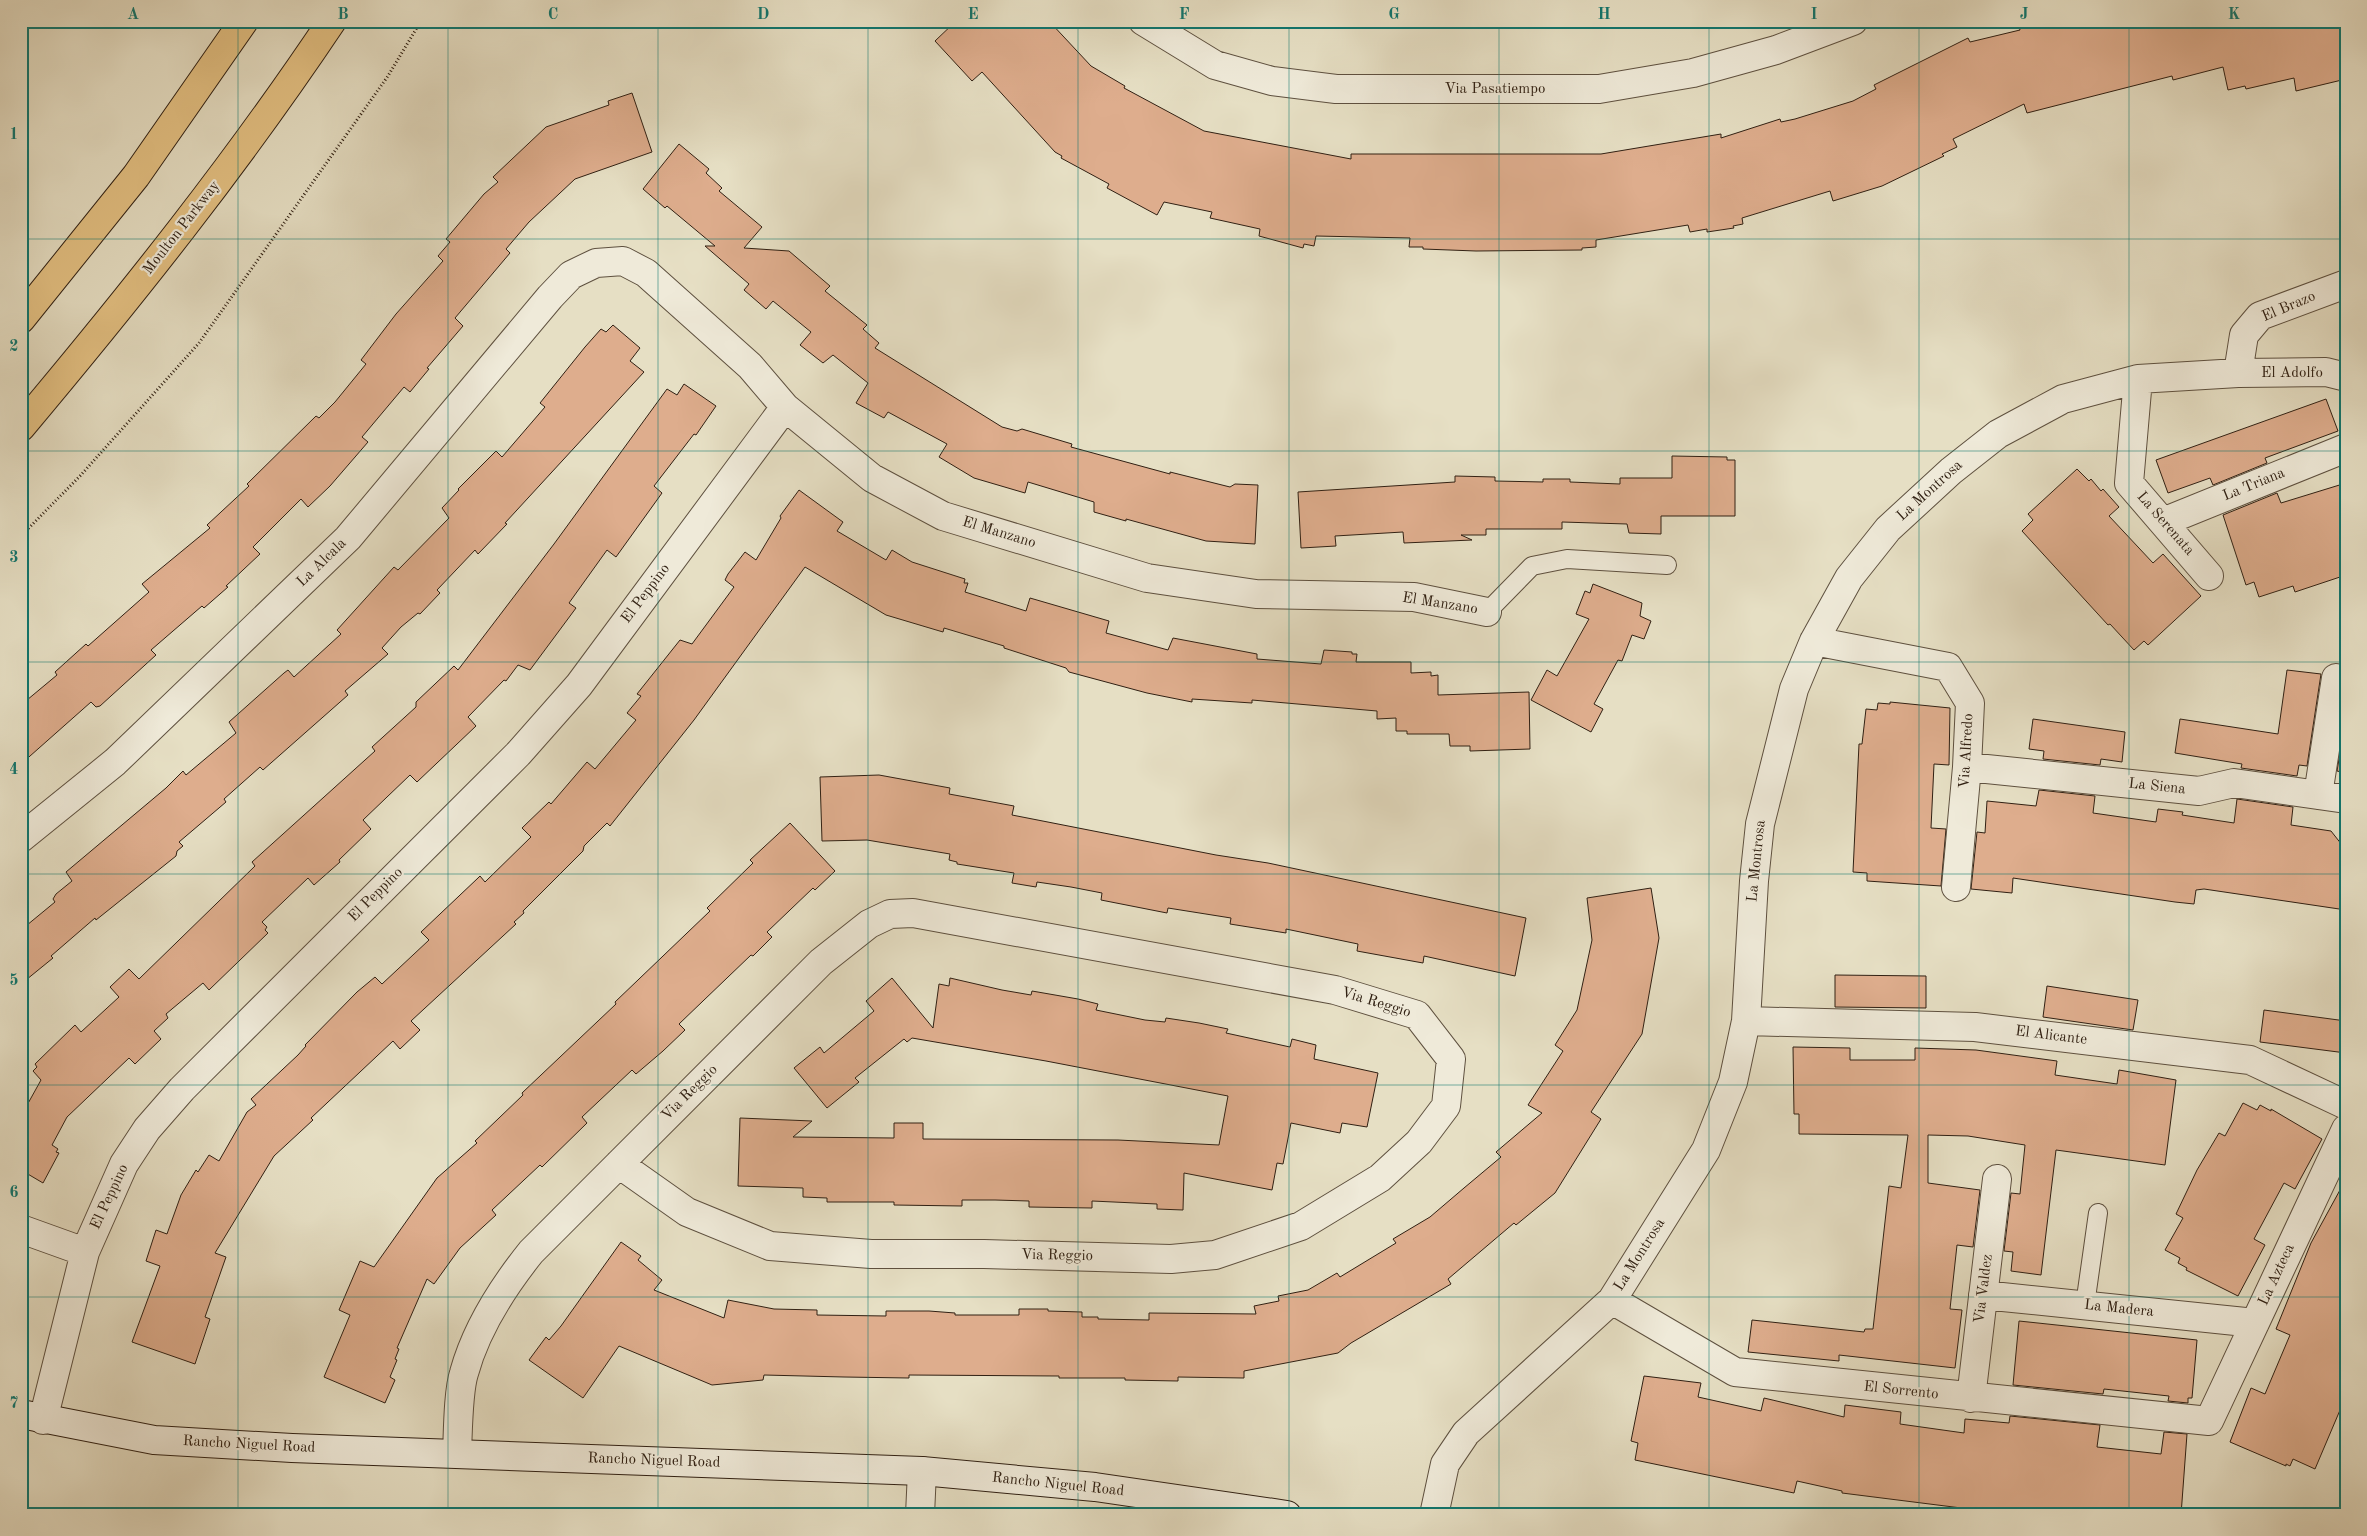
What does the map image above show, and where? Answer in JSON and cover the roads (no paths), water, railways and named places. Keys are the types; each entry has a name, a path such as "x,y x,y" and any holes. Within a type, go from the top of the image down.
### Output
{"main road":[{"path":"21,319 136,176 244,21"},
{"name":"Moulton Parkway","path":"21,426 109,322 194,215 292,82 332,21"}],"street":[{"name":"Via Pasatiempo","path":"1143,21 1216,65 1272,81 1336,89 1599,89 1693,73 1776,50 1853,21"},
{"name":"El Manzano","path":"596,263 622,261 646,273 750,366 785,407 872,478 943,516 1147,578 1256,594 1414,597 1487,612"},
{"name":"La Alcala","path":"21,838 115,762 348,538 550,297 571,275 596,263"},
{"name":"El Brazo","path":"2238,373 2244,336 2260,316 2346,284"},
{"name":"El Adolfo","path":"2238,373 2326,372 2346,377"},
{"name":"La Montrosa","path":"1434,1515 1445,1464 1466,1433 1612,1300 1706,1150 1733,1082 1746,1021 1754,882 1760,824 1794,689 1814,641 1849,578 1888,529 1951,471 1998,434 2063,399 2138,379 2238,373"},
{"name":"La Serenata","path":"2138,379 2129,483 2209,576"},
{"name":"El Peppino","path":"32,1417 85,1252 124,1164 147,1128 182,1090 518,754 549,720 579,685 785,407"},
{"name":"La Triana","path":"2163,522 2346,448"},
{"name":"Via Alfredo","path":"1814,641 1948,667 1970,703 1967,766 1956,887"},
{"path":"2318,795 2336,678"},
{"name":"La Siena","path":"1967,766 2199,791 2234,783 2346,799"},
{"name":"Via Reggio","path":"456,1453 463,1374 480,1332 510,1278 531,1252 619,1164 821,962 869,924 890,914 913,913 1335,990 1417,1015 1451,1059 1446,1106 1419,1142 1380,1178 1301,1226 1215,1255 1171,1258 984,1254 871,1254 770,1246 687,1212 619,1164"},
{"name":"El Alicante","path":"1746,1021 1975,1026 2250,1060 2346,1105"},
{"name":"La Azteca","path":"2209,1421 2346,1129"},
{"name":"Via Valdez","path":"1971,1398 1996,1179"},
{"path":"21,1230 85,1252"},
{"name":"La Madera","path":"1983,1295 2255,1323"},
{"name":"El Sorrento","path":"1612,1300 1735,1372 1971,1398 2209,1421"},
{"name":"Rancho Niguel Road","path":"32,1417 154,1440 292,1448 922,1471 1096,1487 1287,1515"},
{"path":"920,1515 922,1471"}],"lane":[{"path":"1487,612 1532,566 1568,558 1667,564"},
{"path":"2085,1305 2098,1213"}]}
